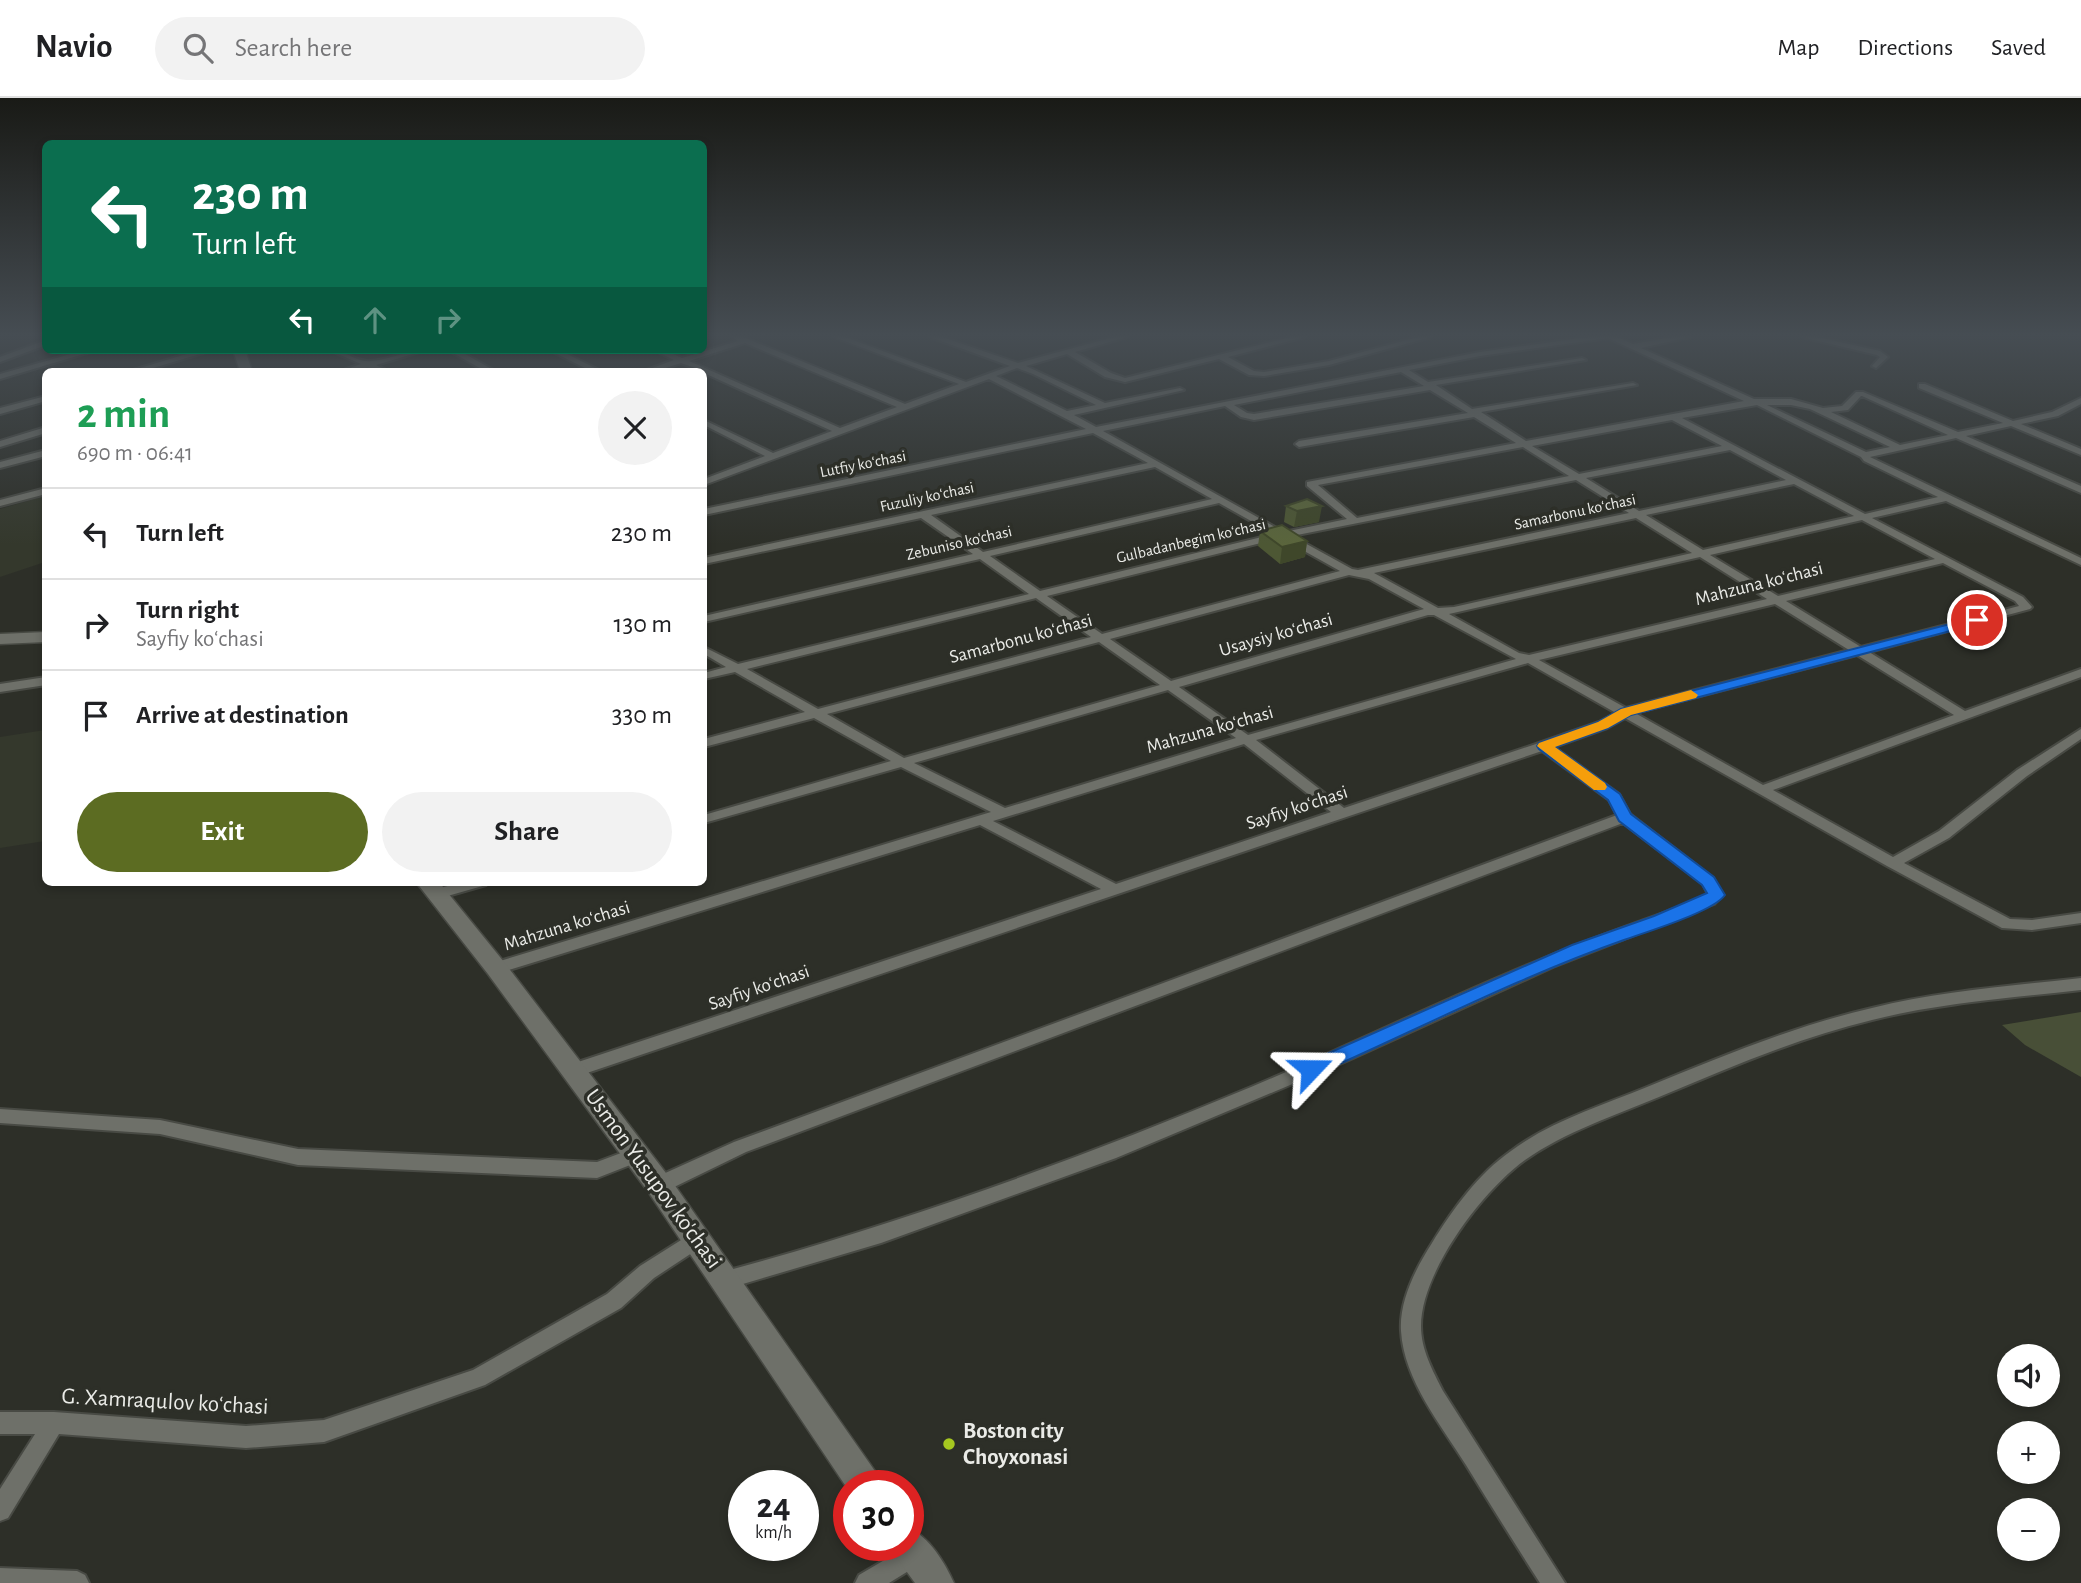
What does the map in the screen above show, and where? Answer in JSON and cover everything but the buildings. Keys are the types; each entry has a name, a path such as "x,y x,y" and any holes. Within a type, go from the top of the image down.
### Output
{"main road":[{"path":"0,639 42,637"},
{"name":"Usmon Yusupov ko'chasi","path":"432,888 575,1070 659,1185 854,1470"},
{"path":"920,1561 936,1583"}],"street":[{"path":"783,406 839,431"},
{"path":"1051,406 1283,535 1440,611 1515,656 1529,659 1980,912 2007,923 2032,925 2081,918"},
{"path":"1066,414 1096,406"},
{"name":"Lutfiy koʻchasi","path":"707,511 1216,406"},
{"path":"1231,406 1244,415 1254,417 1313,406"},
{"path":"1464,406 1963,715"},
{"path":"1299,444 1513,406"},
{"path":"1356,521 1310,484 1728,406"},
{"path":"1762,406 1865,455 1941,500 2081,572"},
{"path":"1807,406 1898,447"},
{"path":"1822,411 1847,406"},
{"path":"1890,406 2081,490"},
{"path":"1971,406 2081,452"},
{"path":"1865,455 2055,414 2072,406"},
{"path":"707,481 904,407"},
{"path":"1672,416 1944,560"},
{"path":"707,424 772,456"},
{"path":"0,444 42,431"},
{"name":"Gulbadanbegim koʻchasi","path":"707,675 1283,535 1731,447"},
{"path":"0,466 42,454"},
{"name":"Fuzuliy koʻchasi","path":"707,560 1157,464"},
{"name":"Samarbonu koʻchasi","path":"707,742 1097,637 1355,572 1795,481"},
{"path":"0,503 42,492"},
{"name":"Zebuniso ko'chasi","path":"707,618 1222,500"},
{"path":"1941,500 2081,562"},
{"name":"Usaysiy koʻchasi","path":"707,818 1427,612 1703,555 1941,500"},
{"path":"922,514 1246,739 1341,813"},
{"name":"Mahzuna koʻchasi","path":"496,968 1246,739 1529,659 1944,560"},
{"name":"Sayfiy koʻchasi","path":"575,1070 1544,746 1603,725 1626,712 2025,608 2026,605 2019,599 1944,560"},
{"path":"707,652 904,763 1002,812"},
{"path":"1764,789 2081,673"},
{"path":"0,688 42,682"},
{"path":"1892,863 1911,856 1951,830 2022,773 2081,733"},
{"path":"726,1280 807,1259 935,1217 1161,1132 1334,1059 1578,949 1660,921 1716,895 1708,881 1625,817 1614,797 1544,746"},
{"path":"659,1185 740,1147 1625,817"},
{"path":"979,819 1114,889"},
{"path":"1553,1583 1436,1398 1421,1368 1413,1340 1411,1323 1420,1285 1464,1211 1497,1173 1518,1156 1574,1125 1797,1035 1885,1011 1973,996 2081,984"},
{"path":"0,1116 160,1127 298,1157 597,1170 637,1155"},
{"name":"G. Xamraqulov koʻchasi","path":"0,1423 54,1423 246,1437 324,1431 478,1378 614,1301 647,1272 698,1239"},
{"path":"0,1510 54,1423"},
{"path":"867,1583 896,1561"},
{"path":"0,1580 77,1583"}],"shaded area":[{"path":"42,497 42,563 0,577 0,509"},
{"path":"42,730 42,841 0,848 0,737"}],"green space":[{"path":"2081,1012 2081,1077 2025,1045 2002,1025"}],"slow traffic":[{"path":"1600,787 1544,746 1603,725 1626,712 1691,695"}],"place":[{"name":"Boston city Choyxonasi","path":"949,1444"}],"route":[{"path":"1311,1069 1578,949 1660,921 1716,895 1708,881 1625,817 1614,797 1544,746 1603,725 1626,712 1977,620"}]}
